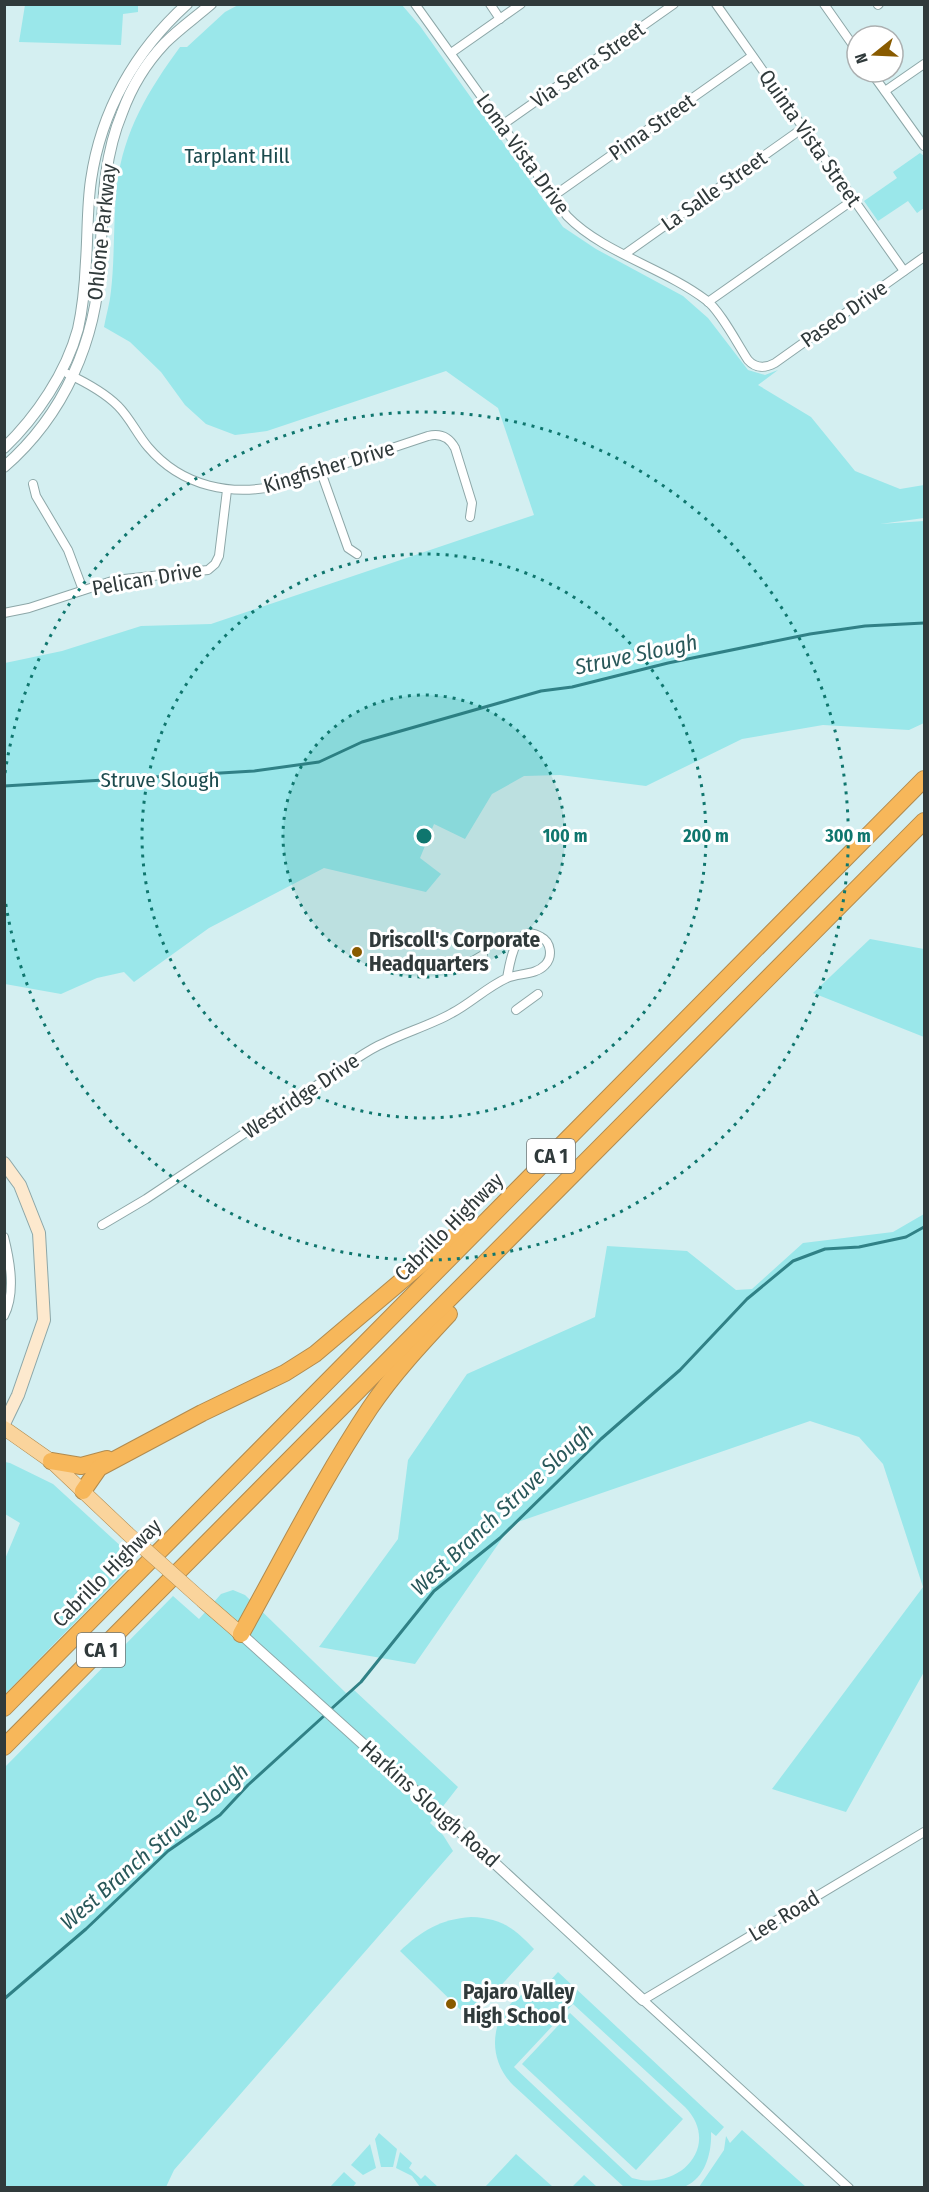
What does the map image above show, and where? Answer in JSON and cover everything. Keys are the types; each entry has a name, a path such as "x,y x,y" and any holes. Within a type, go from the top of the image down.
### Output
{"highway":[{"name":"Cabrillo Highway","path":"4,1708 924,779"},
{"name":"CA 1","path":"4,1747 924,821"},
{"path":"51,1461 81,1466 99,1462 285,1373 315,1354 483,1212 539,1168"},
{"path":"242,1634 370,1408 413,1354 495,1265 531,1216"},
{"path":"83,1491 99,1468 202,1413"}],"main road":[{"name":"Harkins Slough Road","path":"4,1163 20,1185 39,1233 44,1320 18,1395 4,1426 51,1461 127,1533 242,1634"}],"street":[{"name":"Ohlone Parkway","path":"4,448 25,426 41,404 61,370 72,345 80,319 91,180 105,121 117,94 139,57 187,4"},
{"name":"Ohlone Parkway","path":"4,467 43,426 74,376 87,340 96,304 100,273 105,178 121,113 142,74 164,44 210,4"},
{"name":"Loma Vista Drive","path":"416,4 552,197 573,222 598,239 668,276 708,302 748,360 762,367"},
{"path":"490,4 500,19"},
{"path":"451,53 520,4"},
{"name":"Via Serra Street","path":"502,125 674,4"},
{"name":"Quinta Vista Street","path":"716,4 904,271"},
{"path":"824,4 845,34"},
{"name":"Pima Street","path":"552,197 752,56"},
{"path":"885,92 924,64"},
{"path":"879,84 924,146"},
{"name":"La Salle Street","path":"625,254 803,128"},
{"path":"708,302 853,200"},
{"name":"Paseo Drive","path":"762,367 775,363 924,257"},
{"name":"Kingfisher Drive","path":"61,370 103,394 119,407 149,448 163,462 202,483 227,490 249,491 270,488 428,436 442,436 455,448 472,503 470,517"},
{"path":"321,472 348,548 357,554"},
{"path":"33,484 36,496 68,550 82,590"},
{"name":"Pelican Drive","path":"4,613 37,606 82,590 132,577 200,572 212,567 219,556 227,490"},
{"name":"Westridge Drive","path":"102,1225 146,1199 383,1043 450,1015 507,978 535,971 544,966 549,960 550,951 542,937 534,934 525,935 519,940 514,947 507,978"},
{"path":"459,969 483,955"},
{"path":"516,1010 538,994"},
{"path":"4,1237 10,1290 9,1305 4,1316"},
{"name":"Harkins Slough Road","path":"242,1634 849,2187"},
{"name":"Lee Road","path":"643,2000 924,1832"}],"green space":[{"path":"138,4 138,12 123,14 121,45 19,42 25,5"},
{"name":"Struve Slough","path":"240,4 402,5 420,26 563,227 596,249 683,296 708,318 748,370 765,375 778,370 758,385 811,417 855,471 900,489 924,485 924,518 880,524 924,521 924,723 909,730 823,725 742,739 646,786 560,775 524,776 492,794 465,839 434,824 420,858 441,874 426,892 324,868 209,928 134,982 124,972 97,978 61,994 5,984 5,663 62,651 141,626 211,624 534,515 498,408 446,371 267,431 235,435 206,424 185,405 161,372 130,342 104,327 110,300 120,165 139,112 180,47 187,47 225,12"},
{"path":"920,153 924,156 924,208 917,213 908,201 878,221 864,201 897,178 893,172"},
{"path":"870,939 924,949 924,1037 813,993"},
{"name":"West Branch Struve Slough","path":"924,1214 924,1672 846,1812 772,1789 923,1587 883,1464 859,1437 810,1421 512,1524 415,1664 319,1647 398,1539 408,1460 467,1374 595,1317 607,1246 687,1251 736,1290 752,1289 803,1243 893,1232"},
{"path":"5,1462 53,1484 136,1560 5,1694 5,1559 20,1523 5,1514"},
{"path":"233,1590 245,1595 346,1693 354,1690 458,1787 430,1823 443,1835 453,1851 174,2170 166,2187 5,2188 5,1767 173,1596 199,1619 221,1594"},
{"path":"471,1917 499,1922 520,1935 534,1949 476,2013 465,2014 400,1951 432,1927 450,1920"},
{"path":"558,1972 724,2127 716,2136 711,2132 709,2155 703,2170 693,2182 682,2188 624,2187 513,2085 502,2070 496,2053 495,2036 500,2020 508,2007 520,1996 536,1988 555,1986 550,1981","holes":["573,2004 685,2107 695,2122 699,2136 697,2150 690,2162 680,2172 666,2178 650,2181 632,2178 514,2067"]},
{"path":"570,2013 683,2119 636,2170 522,2064"},
{"path":"742,2130 806,2187 699,2187 724,2150 726,2136 730,2143"},
{"path":"379,2133 397,2149 393,2167 381,2167 375,2139"},
{"path":"370,2144 376,2168 363,2175 351,2165"},
{"path":"400,2152 412,2163 409,2168 421,2179 425,2175 438,2187 420,2187 412,2176 396,2168"},
{"path":"516,2154 553,2187 485,2187"},
{"path":"344,2172 356,2183 353,2187 330,2187"},
{"path":"584,2175 597,2187 572,2187"}],"waterway":[{"name":"Struve Slough","path":"4,786 254,771 319,762 362,742 541,691 572,687 668,663 810,634 865,626 924,623"},
{"name":"West Branch Struve Slough","path":"330,1710 361,1682 434,1591 500,1538 601,1439 680,1370 747,1299 793,1261 825,1249 859,1247 906,1237 924,1227"},
{"name":"West Branch Struve Slough","path":"4,1999 86,1929 168,1851 220,1815 248,1785 325,1715"}],"place":[{"name":"Driscoll's Corporate Headquarters","path":"357,952"},
{"name":"Pajaro Valley High School","path":"451,2004"}],"park label":[{"name":"Tarplant Hill","path":"237,156"}]}
